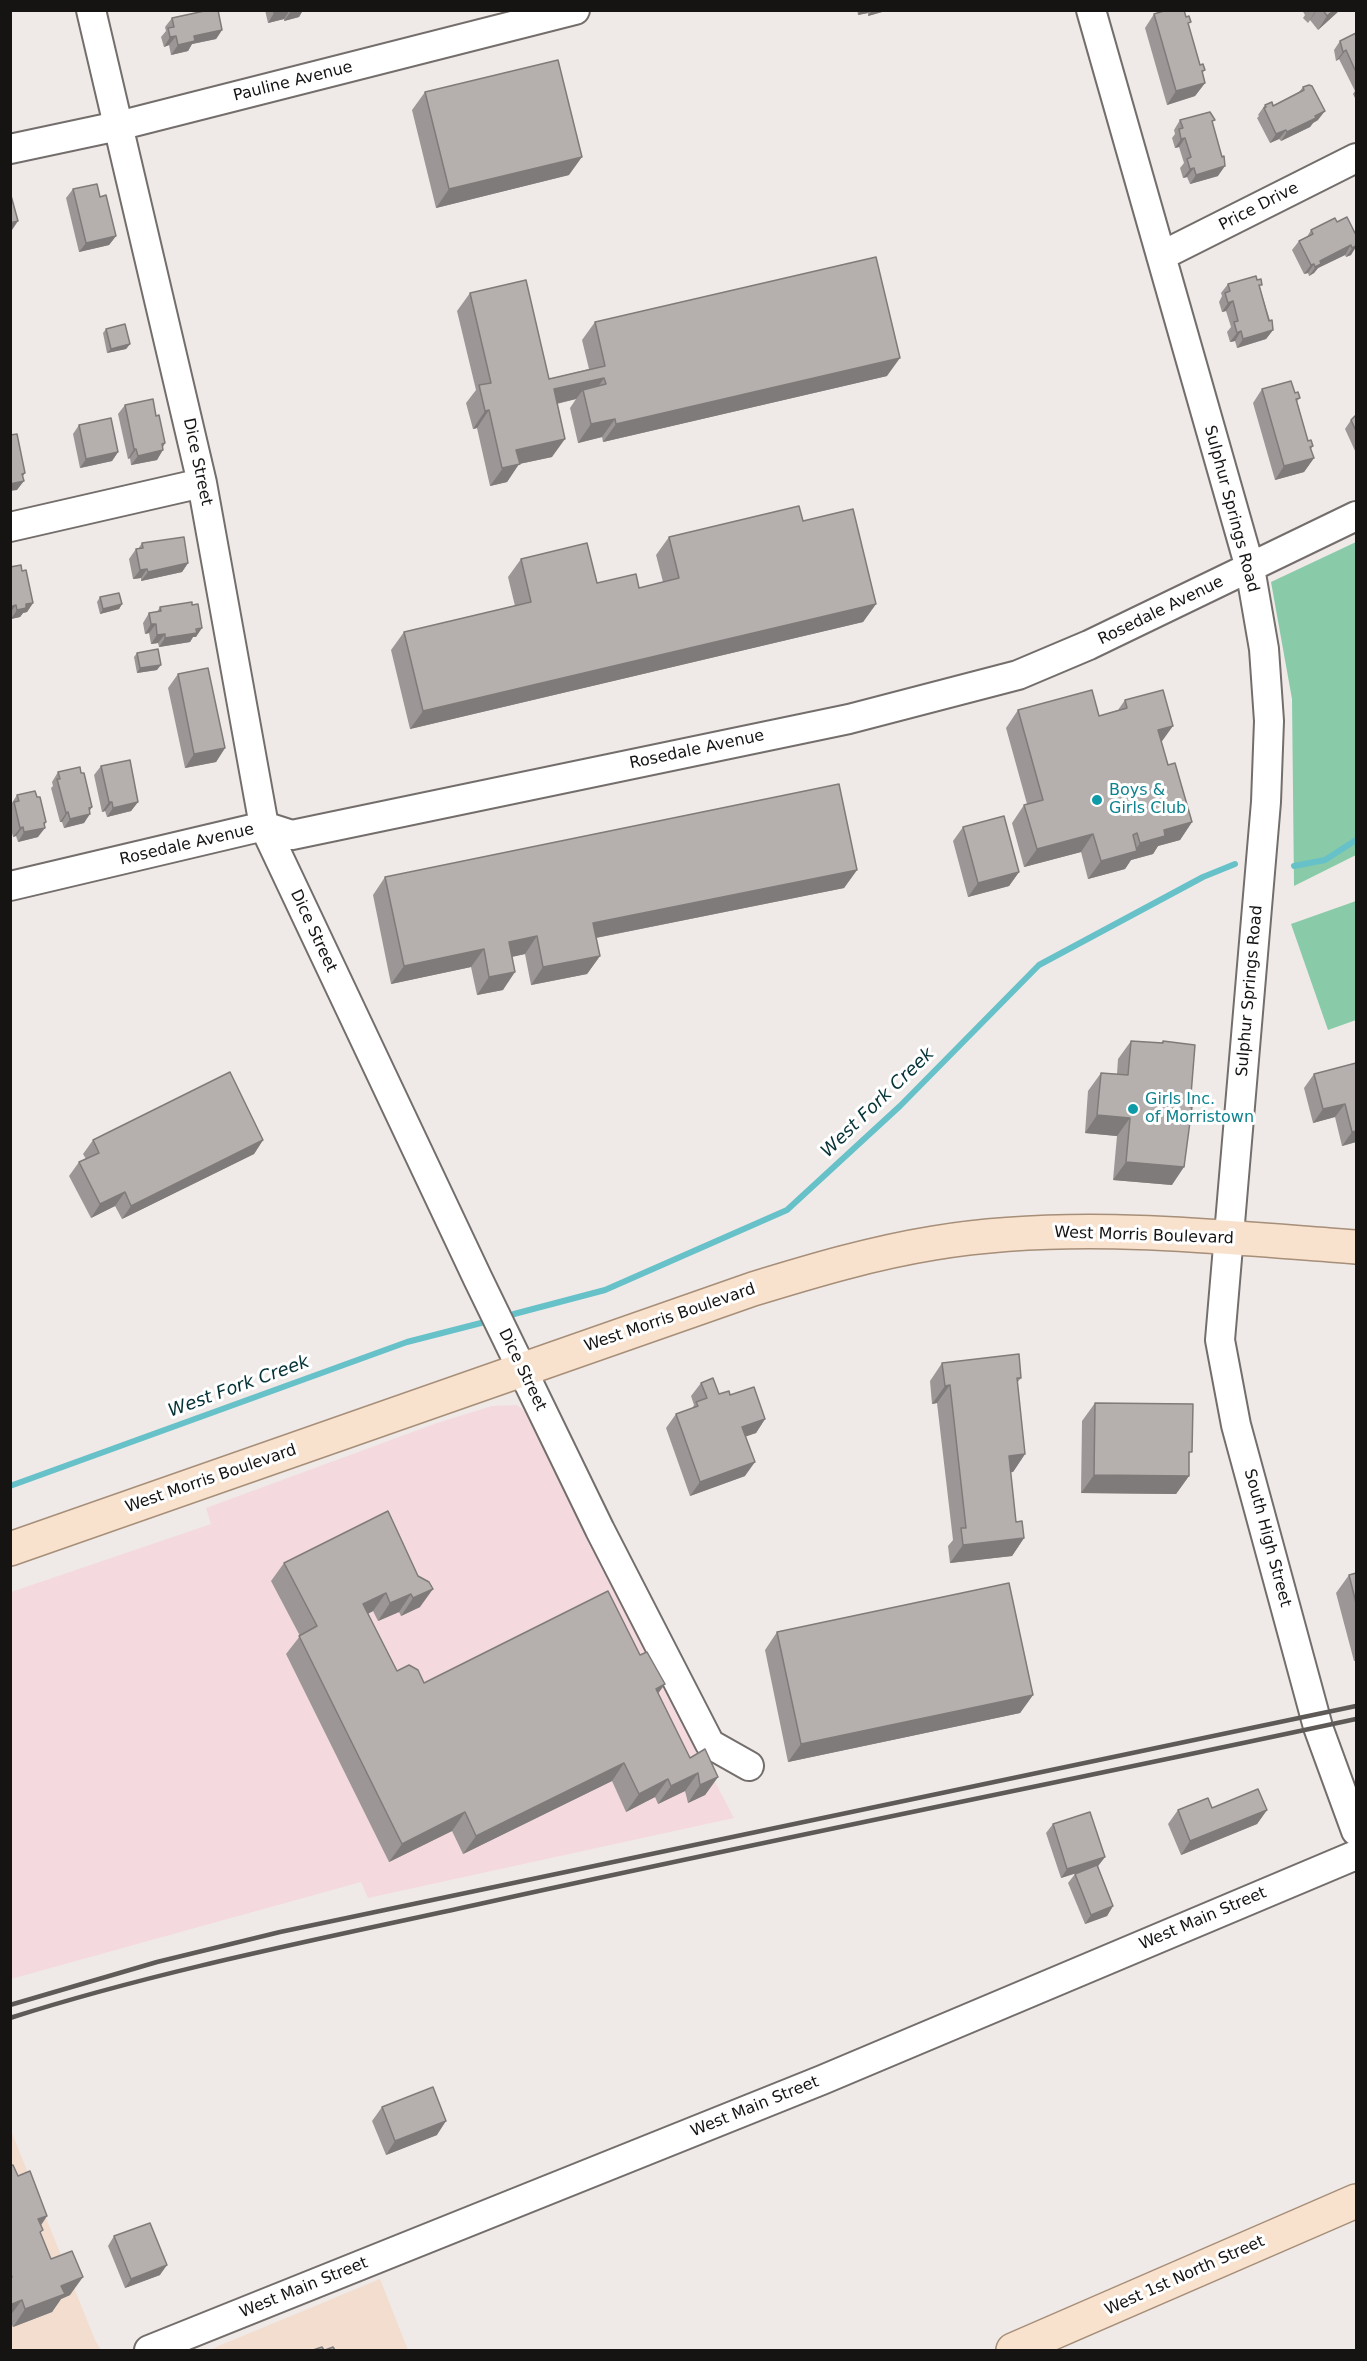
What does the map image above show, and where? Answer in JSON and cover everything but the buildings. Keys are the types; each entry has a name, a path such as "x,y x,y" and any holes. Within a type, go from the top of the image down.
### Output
{"main road":[{"name":"West Morris Boulevard","path":"10,1549 731,1297 807,1272 934,1243 1023,1234 1085,1233 1229,1238 1356,1247"},
{"name":"West 1st North Street","path":"1013,2350 1356,2201"}],"street":[{"name":"Dice Street","path":"91,10 202,483 264,826 478,1279 524,1369 600,1530 710,1744 749,1766"},
{"name":"Pauline Avenue","path":"10,149 118,126 574,10"},
{"name":"Sulphur Springs Road","path":"1091,10 1250,568 1264,649 1269,721 1266,802 1229,1238"},
{"name":"Price Drive","path":"1161,256 1356,158"},
{"path":"10,527 202,483"},
{"name":"Rosedale Avenue","path":"10,886 264,826 292,835 849,719 1018,675 1089,645 1356,516"},
{"name":"South High Street","path":"1229,1238 1220,1340 1236,1425 1318,1727 1356,1831"},
{"name":"West Main Street","path":"149,2350 822,2080 1356,1855"}],"shaded area":[{"path":"517,1405 534,1419 656,1669 734,1818 368,1898 361,1882 11,1979 11,1592 211,1524 206,1508 437,1423 492,1406"},
{"path":"10,2128 95,2340 101,2350 11,2350"},
{"path":"380,2279 408,2350 209,2350"}],"green space":[{"path":"1356,542 1356,855 1294,886 1292,699 1271,582"},
{"path":"1356,901 1356,1020 1328,1030 1291,924"}],"waterway":[{"name":"West Fork Creek","path":"1294,866 1325,860 1356,840"},
{"name":"West Fork Creek","path":"514,1314 605,1290 787,1210 900,1106 1039,965 1203,877 1235,864"},
{"name":"West Fork Creek","path":"10,1486 407,1342 481,1323"}],"railway":[{"path":"10,2005 157,1962 280,1932 1356,1706"},
{"path":"10,2018 125,1985 300,1943 695,1857 1356,1719"}],"place":[{"name":"Boys & Girls Club","path":"1097,800"},
{"name":"Girls Inc. of Morristown","path":"1133,1109"}]}
